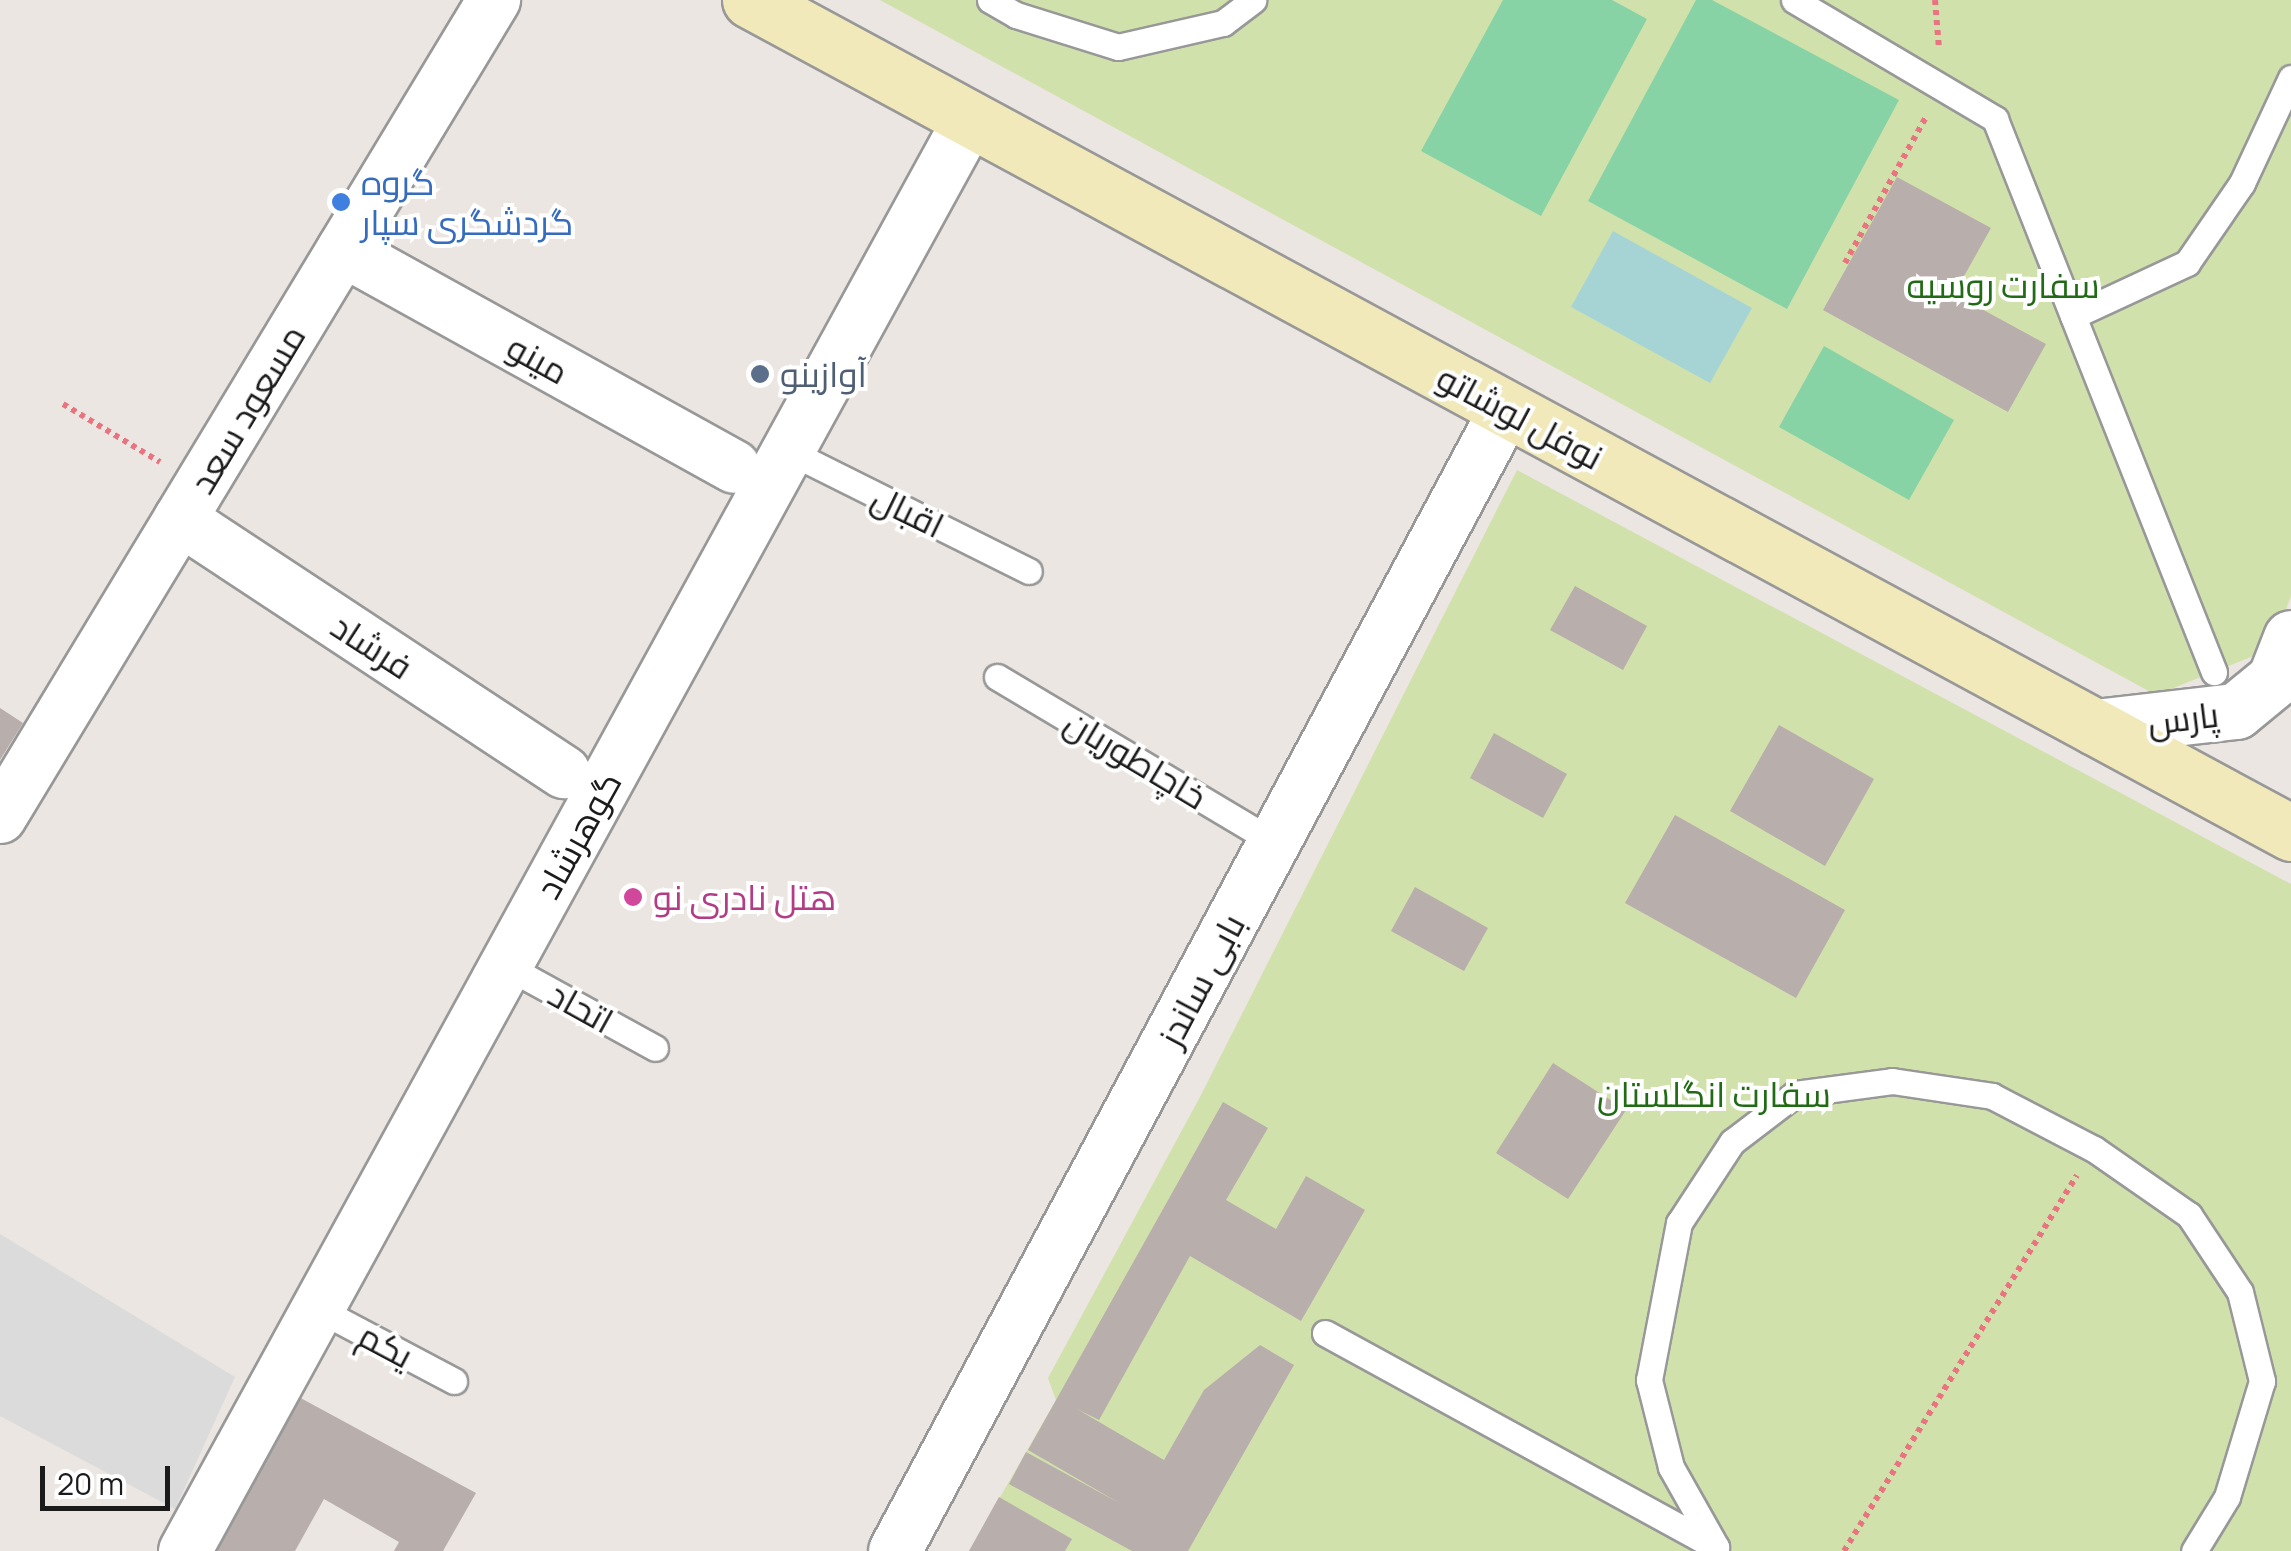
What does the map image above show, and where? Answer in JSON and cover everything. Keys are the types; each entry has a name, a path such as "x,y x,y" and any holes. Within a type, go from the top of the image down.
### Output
{"main road":[{"name":"نوفل لوشاتو","path":"750,0 2291,833"}],"street":[{"name":"مسعود سعد","path":"0,817 494,0"},
{"name":"گوهرشاد","path":"186,1551 970,119"},
{"name":"مینو","path":"343,250 734,467"},
{"name":"بابی ساندز","path":"895,1551 1506,409"},
{"name":"فرشاد","path":"190,503 564,772"},
{"name":"پارس","path":"2095,727 2236,711 2286,671"}],"lane":[{"path":"990,0 1016,16 1118,47 1223,23 1253,0"},
{"path":"1794,0 1995,120 2214,672"},
{"path":"2073,316 2187,263 2242,183 2291,78"},
{"name":"اقبال","path":"788,451 1029,572"},
{"name":"خاچاطوریان","path":"997,677 1274,842"},
{"name":"اتحاد","path":"506,966 655,1048"},
{"path":"1719,1549 1671,1467 1650,1380 1679,1223 1732,1142 1795,1094 1892,1081 1992,1096 2094,1149 2188,1215 2240,1292 2262,1381 2227,1497 2194,1551"},
{"name":"یکم","path":"318,1309 454,1381"},
{"path":"1326,1333 1719,1549"}],"path":[{"path":"1844,263 1942,88 1935,0"},
{"path":"63,404 190,503"},
{"path":"1844,1551 2094,1149"}],"green space":[{"name":"سفارت روسیه","path":"880,0 2291,0 2291,596 2271,649 2156,695"},
{"path":"1503,0 1612,0 1647,19 1541,216 1421,151"},
{"path":"1696,0 1712,0 1899,100 1787,309 1588,201"},
{"path":"1824,346 1954,420 1909,500 1779,427"},
{"name":"سفارت انگلستان","path":"1517,470 2291,884 2291,1551 969,1551 1056,1400 1048,1378 1201,1095"}],"shaded area":[{"path":"0,1234 235,1377 175,1509 0,1416"}],"water":[{"path":"1613,231 1752,308 1710,383 1571,307"}],"building":[{"path":"1897,177 1991,228 1954,294 2046,344 2008,412 1823,310"},
{"path":"1575,586 1647,626 1623,670 1550,630"},
{"path":"0,708 23,723 0,760"},
{"path":"1779,725 1874,779 1825,866 1730,811"},
{"path":"1494,733 1567,774 1543,818 1470,778"},
{"path":"1675,815 1845,910 1796,998 1625,903"},
{"path":"1415,887 1488,928 1464,971 1391,931"},
{"path":"1553,1063 1626,1110 1568,1199 1496,1153"},
{"path":"1223,1102 1268,1128 1226,1200 1276,1229 1306,1176 1365,1210 1301,1321 1190,1256 1099,1420 1077,1409 1164,1460 1204,1390 1260,1345 1294,1365 1188,1551 1132,1551 1009,1484 1026,1452 1121,1504 1028,1450"},
{"path":"295,1395 476,1493 443,1551 394,1551 399,1542 324,1499 295,1551 209,1551"},
{"path":"999,1497 1072,1539 1065,1551 969,1551"}],"place":[{"name":"گروه گردشگری سپار","path":"341,202"},
{"name":"آوازینو","path":"760,374"},
{"name":"هتل نادری نو","path":"633,897"}]}
